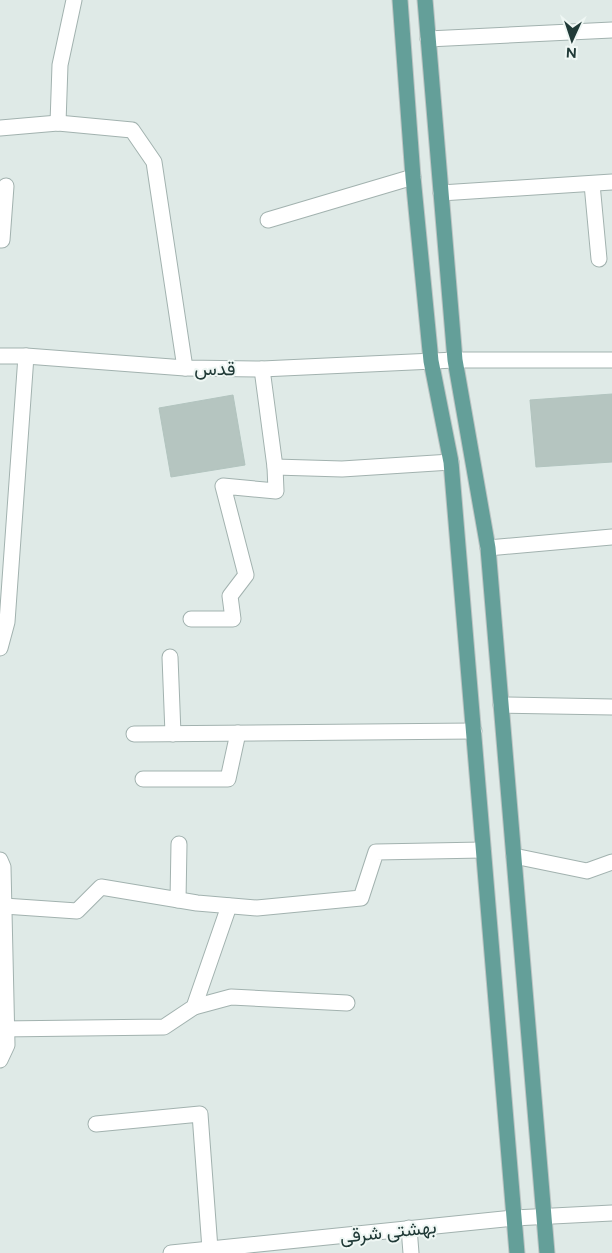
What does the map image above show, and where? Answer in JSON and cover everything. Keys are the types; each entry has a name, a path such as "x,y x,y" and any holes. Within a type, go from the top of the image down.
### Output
{"main road":[{"path":"400,0 413,177 431,361 451,462 517,1253"},
{"path":"425,0 455,360 488,548 547,1253"}],"street":[{"path":"58,123 60,65 74,0"},
{"path":"428,39 612,30"},
{"path":"0,128 58,123 132,130 154,162 185,368"},
{"path":"268,220 413,177"},
{"path":"441,193 612,182"},
{"path":"592,184 599,259"},
{"path":"0,240 2,240 6,186"},
{"name":"قدس","path":"0,356 26,356 185,368 262,369 455,360"},
{"path":"0,648 7,622 5,576 26,356"},
{"path":"455,360 612,360"},
{"path":"191,619 233,619 230,596 246,575 224,486 276,491 275,468 262,369"},
{"path":"275,468 342,469 451,462"},
{"path":"488,548 612,537"},
{"path":"170,657 173,734"},
{"path":"501,705 612,707"},
{"path":"134,734 474,731"},
{"path":"143,779 228,779 238,733"},
{"path":"178,900 179,844"},
{"path":"4,906 77,911 101,887 178,900 257,908 361,898 376,852 483,850"},
{"path":"514,856 587,871 612,862"},
{"path":"0,860 3,867 4,1029 7,1046 0,1060"},
{"path":"194,1007 229,906"},
{"path":"4,1029 164,1027 194,1007 231,997 347,1003"},
{"path":"96,1124 200,1114 210,1249"},
{"path":"544,1216 612,1213"},
{"name":"بهشتی شرقی","path":"172,1253 210,1249 266,1248 409,1228 544,1216"},
{"path":"409,1228 411,1253"}],"building":[{"path":"612,394 612,462 536,467 530,400"},
{"path":"233,395 245,465 171,477 159,408"}]}
